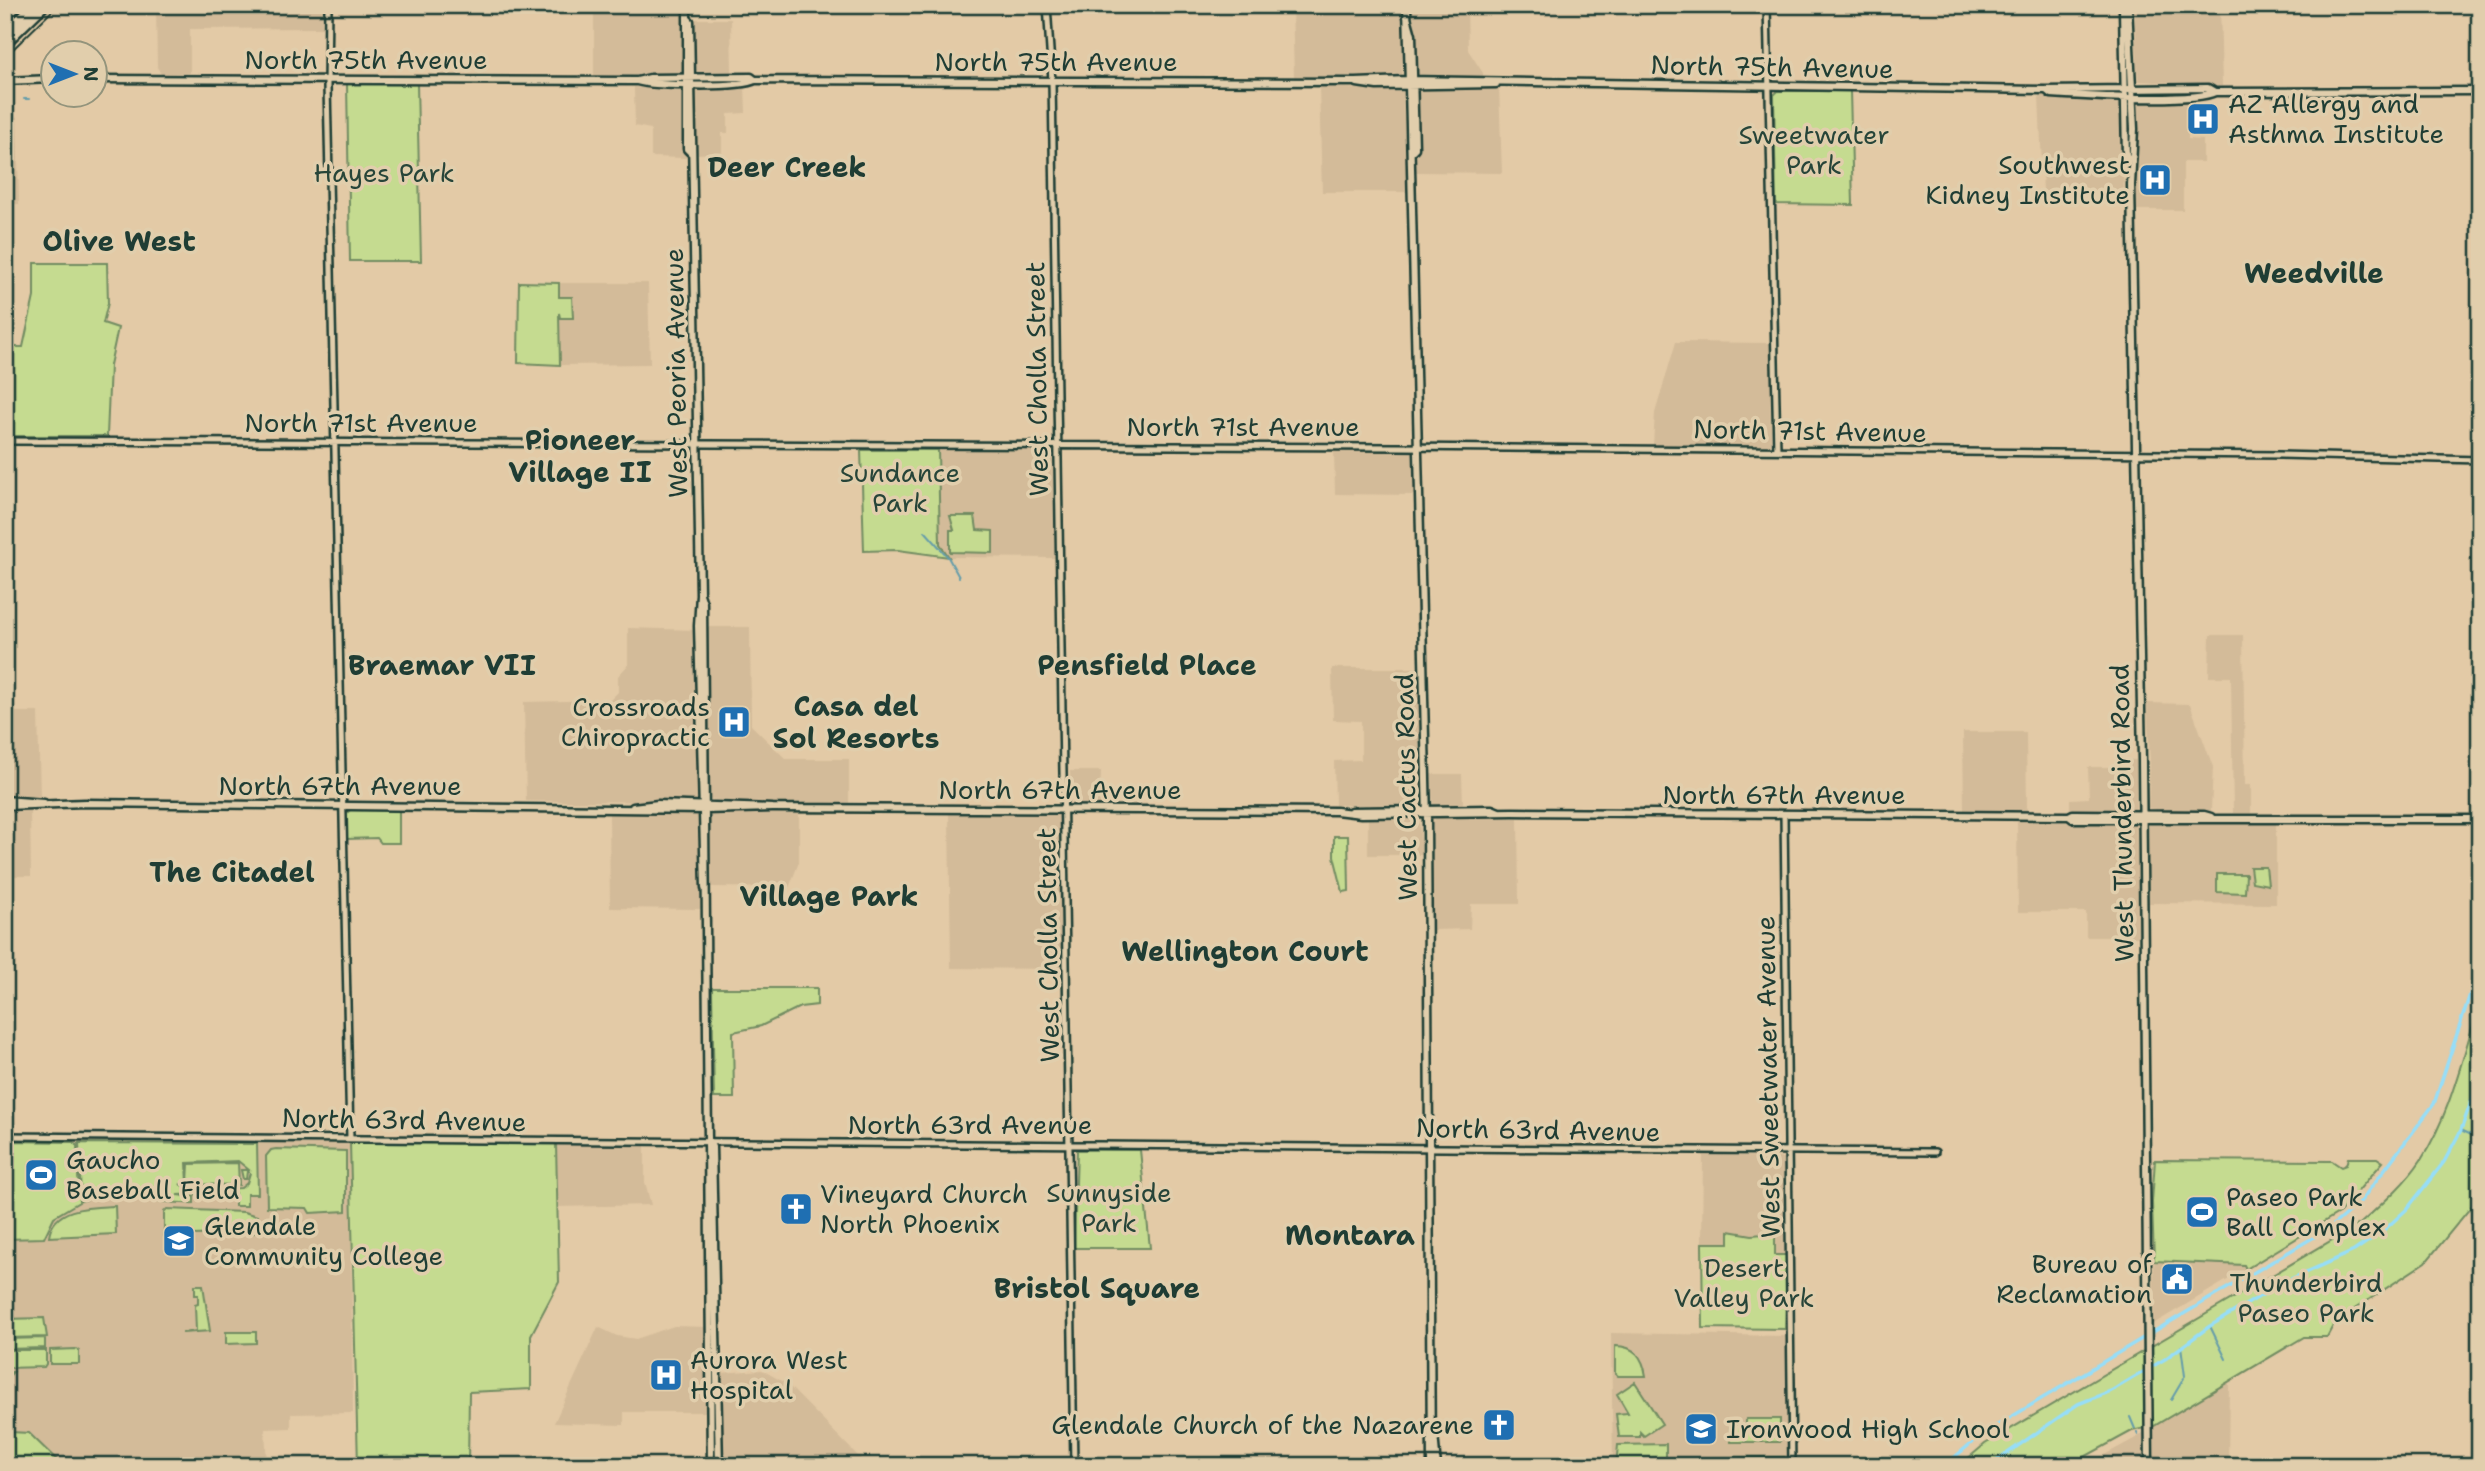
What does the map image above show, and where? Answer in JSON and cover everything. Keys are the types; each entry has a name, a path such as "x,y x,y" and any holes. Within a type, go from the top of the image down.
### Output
{"highway":[{"path":"5,34 34,5"},
{"path":"5,43 44,5"}],"main road":[{"name":"West Peoria Avenue","path":"687,5 687,18 690,21 696,444 704,657 708,1237 715,1435 719,1466"},
{"name":"West Cactus Road","path":"1407,5 1407,17 1412,27 1411,152 1427,812 1434,1466"},
{"name":"West Thunderbird Road","path":"2127,5 2123,10 2129,88 2133,96 2134,155 2130,159 2142,817 2149,1466"},
{"path":"5,79 38,79"},
{"name":"North 75th Avenue","path":"108,79 1356,82 1473,86 1494,82"},
{"name":"North 75th Avenue","path":"689,81 738,83 752,79"},
{"name":"North 75th Avenue","path":"1410,83 2046,90 2208,88 2215,92"},
{"name":"West Thunderbird Road","path":"2129,88 2125,97 2126,156 2130,159"},
{"name":"North 75th Avenue","path":"2046,90 2051,94 2125,97 2187,96 2215,92 2480,91"},
{"name":"West Peoria Avenue","path":"700,594 698,625 704,807"},
{"path":"698,625 704,657"},
{"name":"North 67th Avenue","path":"5,803 704,807 766,810 2069,816 2073,819 2480,819"},
{"name":"West Peoria Avenue","path":"709,1142 712,1147 715,1275 715,1435 711,1466"},
{"path":"708,1237 712,1271 715,1275"}],"street":[{"path":"328,5 327,79 350,1139"},
{"name":"West Cholla Street","path":"1047,5 1052,81 1066,810 1074,1466"},
{"path":"1767,5 1777,450"},
{"name":"North 71st Avenue","path":"5,441 1418,447 2480,460"},
{"name":"West Sweetwater Avenue","path":"1784,814 1792,1466"},
{"name":"North 63rd Avenue","path":"5,1136 1935,1152"}],"shaded area":[{"path":"156,5 322,5 322,28 190,29 190,73 161,74 157,67"},
{"path":"594,5 681,5 681,74 594,76"},
{"path":"1292,5 1403,5 1402,76 1294,77"},
{"path":"1412,5 1467,5 1468,50 1483,73 1483,78 1417,75"},
{"path":"2134,5 2220,5 2222,86 2138,81"},
{"path":"692,19 731,19 732,73 696,72"},
{"path":"745,85 746,113 728,114 728,133 722,133 722,153 695,154 696,89"},
{"path":"1319,86 1403,92 1407,192 1322,192"},
{"path":"634,87 682,91 686,158 651,157 651,129 635,126"},
{"path":"1499,87 1502,173 1416,172 1418,90"},
{"path":"2039,95 2059,99 2120,100 2124,190 2043,192"},
{"path":"2187,99 2188,139 2203,140 2203,162 2183,162 2183,210 2136,210 2138,102"},
{"path":"5,117 17,117 19,204 5,204"},
{"path":"559,283 648,283 650,364 560,365"},
{"path":"1676,342 1770,343 1771,445 1653,445 1655,413"},
{"path":"938,450 1052,451 1055,558 949,557 940,544"},
{"path":"1334,451 1412,452 1414,495 1335,494"},
{"path":"705,627 750,627 751,725 786,759 849,759 849,803 744,803 710,799"},
{"path":"628,628 695,630 697,799 694,802 526,801 524,702 610,700 618,692 618,676 628,665"},
{"path":"2210,635 2243,635 2245,785 2251,785 2251,813 2233,813 2231,677 2209,677"},
{"path":"1332,668 1419,668 1419,805 1335,805 1334,761 1361,760 1361,721 1333,720"},
{"path":"2147,703 2190,704 2213,767 2211,811 2182,813 2148,808 2150,765"},
{"path":"5,712 38,712 40,798 5,797"},
{"path":"1963,732 2026,732 2027,810 1964,811"},
{"path":"2125,760 2136,760 2136,809 2070,810 2070,799 2089,798 2088,767 2125,767"},
{"path":"1070,771 1101,771 1100,805 1072,805"},
{"path":"1430,774 1462,774 1463,806 1433,805"},
{"path":"30,808 31,876 5,876 5,809"},
{"path":"609,812 697,815 701,909 610,908"},
{"path":"713,813 799,813 799,862 789,888 711,887 709,818"},
{"path":"949,813 1058,814 1062,817 1063,969 951,968"},
{"path":"1368,816 1419,818 1422,855 1368,855"},
{"path":"1436,818 1518,818 1519,904 1471,904 1470,929 1433,930 1433,821"},
{"path":"2017,821 2136,824 2140,937 2086,937 2086,912 2018,912"},
{"path":"2276,822 2276,904 2149,903 2148,827 2150,823"},
{"name":"Glendale Community College","path":"5,1140 350,1142 353,1413 291,1414 291,1428 265,1429 267,1466 5,1466"},
{"path":"556,1141 645,1142 645,1182 651,1205 556,1207"},
{"path":"1703,1154 1784,1158 1787,1255 1775,1256 1775,1234 1743,1234 1729,1243 1702,1243"},
{"path":"2154,1261 2244,1265 2246,1269 2153,1324"},
{"name":"Aurora West Hospital","path":"674,1326 708,1327 710,1412 624,1412 624,1425 554,1423 598,1327 617,1336 636,1339"},
{"name":"Ironwood High School","path":"1611,1333 1787,1336 1789,1466 1613,1466"},
{"path":"762,1370 787,1384 861,1459 859,1466 722,1466 720,1373"},
{"path":"2229,1382 2228,1466 2154,1466 2154,1426"},
{"path":"2145,1433 2145,1466 2095,1466 2095,1460"}],"green space":[{"name":"Hayes Park","path":"347,84 417,84 421,261 350,261"},
{"name":"Sweetwater Park","path":"1778,91 1850,91 1853,205 1776,204 1774,95"},
{"path":"34,263 107,263 108,303 103,323 118,328 110,365 107,436 5,436 5,347 23,347 34,297"},
{"path":"519,282 559,283 559,297 572,297 573,318 560,318 559,313 560,365 518,363"},
{"name":"Sundance Park","path":"861,450 938,450 940,544 949,557 898,550 864,551"},
{"path":"950,516 975,516 977,530 993,531 993,553 950,552 950,530 954,530"},
{"path":"350,810 399,810 399,843 381,843 377,838 347,839 347,813"},
{"path":"1334,836 1348,836 1349,891 1343,892 1334,856"},
{"path":"2250,867 2266,867 2268,885 2252,882"},
{"path":"2217,874 2246,874 2245,893 2217,892"},
{"path":"712,988 817,988 817,1005 800,1007 761,1026 733,1032 734,1098 714,1098"},
{"name":"Thunderbird Paseo Park","path":"2480,1002 2480,1196 2426,1262 2335,1322 2327,1337 2304,1337 2154,1426 2132,1431 2068,1466 1959,1466 1985,1444 2361,1223 2408,1177 2431,1142 2448,1103"},
{"path":"5,1141 73,1142 77,1145 79,1202 54,1217 44,1238 5,1239"},
{"path":"350,1142 556,1144 559,1282 531,1335 531,1389 469,1392 468,1466 358,1466"},
{"path":"79,1143 257,1144 258,1194 247,1194 247,1206 235,1206 235,1193 177,1195 194,1197 194,1203 122,1197 81,1201","holes":["238,1161 249,1170 241,1170 243,1179 246,1179 247,1171 250,1173 247,1183 241,1188 191,1190 180,1184 239,1185 238,1163 189,1164 188,1183 187,1163"]},
{"path":"276,1149 346,1151 346,1211 310,1213 307,1208 267,1207 266,1156"},
{"name":"Sunnyside Park","path":"1077,1150 1140,1150 1150,1248 1074,1248"},
{"path":"2348,1158 2377,1158 2383,1162 2340,1212 2246,1269 2244,1265 2154,1261 2152,1202 2155,1160 2332,1161 2341,1167 2346,1165"},
{"path":"115,1206 116,1234 49,1237 52,1227 66,1214 85,1208"},
{"path":"167,1209 244,1212 257,1216 254,1233 164,1236 164,1212"},
{"name":"Desert Valley Park","path":"1729,1231 1752,1235 1775,1233 1775,1255 1787,1255 1785,1329 1703,1328 1702,1243 1729,1243"},
{"path":"195,1285 203,1285 210,1331 182,1333 196,1331 195,1305 198,1304 198,1295 195,1295"},
{"path":"44,1318 47,1337 5,1338 5,1319"},
{"path":"226,1332 256,1332 256,1343 226,1344"},
{"path":"45,1338 45,1348 5,1349 5,1339"},
{"path":"1615,1346 1633,1350 1643,1363 1646,1376 1618,1376 1615,1373"},
{"path":"5,1350 46,1350 46,1364 44,1367 5,1368"},
{"path":"50,1350 79,1351 79,1364 50,1364"},
{"path":"5,1372 13,1372 8,1377 11,1432 29,1433 61,1464 69,1466 5,1466"},
{"path":"1635,1382 1662,1424 1644,1436 1640,1432 1640,1437 1619,1437 1616,1414 1628,1413 1617,1394"},
{"path":"1746,1419 1780,1419 1780,1442 1730,1442 1730,1426 1746,1425"},
{"path":"1666,1444 1666,1466 1616,1466 1618,1445"},
{"path":"1784,1457 1784,1461 1778,1462 1781,1466 1764,1462 1720,1462 1704,1466 1706,1463 1703,1462 1703,1458"}],"waterway":[{"path":"24,99 29,99"},
{"path":"925,531 948,557 959,577"},
{"path":"2153,1332 2331,1227 2360,1202 2434,1104 2480,964"},
{"path":"1989,1466 2078,1404 2111,1391 2165,1359 2210,1326 2284,1282 2354,1251 2383,1231 2407,1209 2444,1162 2461,1130 2480,1077"},
{"path":"2461,1130 2480,1139"},
{"path":"2210,1326 2226,1359"},
{"path":"1944,1466 1981,1435 2143,1338"},
{"path":"2181,1346 2185,1376"},
{"path":"2171,1400 2184,1378"},
{"path":"2130,1417 2135,1429"}],"railway":[{"path":"5,57 58,5"}],"place":[{"name":"AZ Allergy and Asthma Institute","path":"2203,119"},
{"name":"Southwest Kidney Institute","path":"2155,180"},
{"name":"Crossroads Chiropractic","path":"734,722"},
{"name":"Gaucho Baseball Field","path":"41,1175"},
{"name":"Vineyard Church North Phoenix","path":"796,1209"},
{"name":"Paseo Park Ball Complex","path":"2202,1212"},
{"name":"Glendale Community College","path":"179,1241"},
{"name":"Bureau of Reclamation","path":"2177,1279"},
{"name":"Aurora West Hospital","path":"666,1375"},
{"name":"Glendale Church of the Nazarene","path":"1499,1425"},
{"name":"Ironwood High School","path":"1701,1429"}],"district":[{"name":"Deer Creek","path":"787,167"},
{"name":"Olive West","path":"119,241"},
{"name":"Weedville","path":"2314,273"},
{"name":"Pioneer Village II","path":"580,456"},
{"name":"Braemar VII","path":"442,665"},
{"name":"Pensfield Place","path":"1147,665"},
{"name":"Casa del Sol Resorts","path":"856,722"},
{"name":"The Citadel","path":"232,872"},
{"name":"Village Park","path":"829,896"},
{"name":"Wellington Court","path":"1245,951"},
{"name":"Montara","path":"1350,1235"},
{"name":"Bristol Square","path":"1097,1288"}]}
